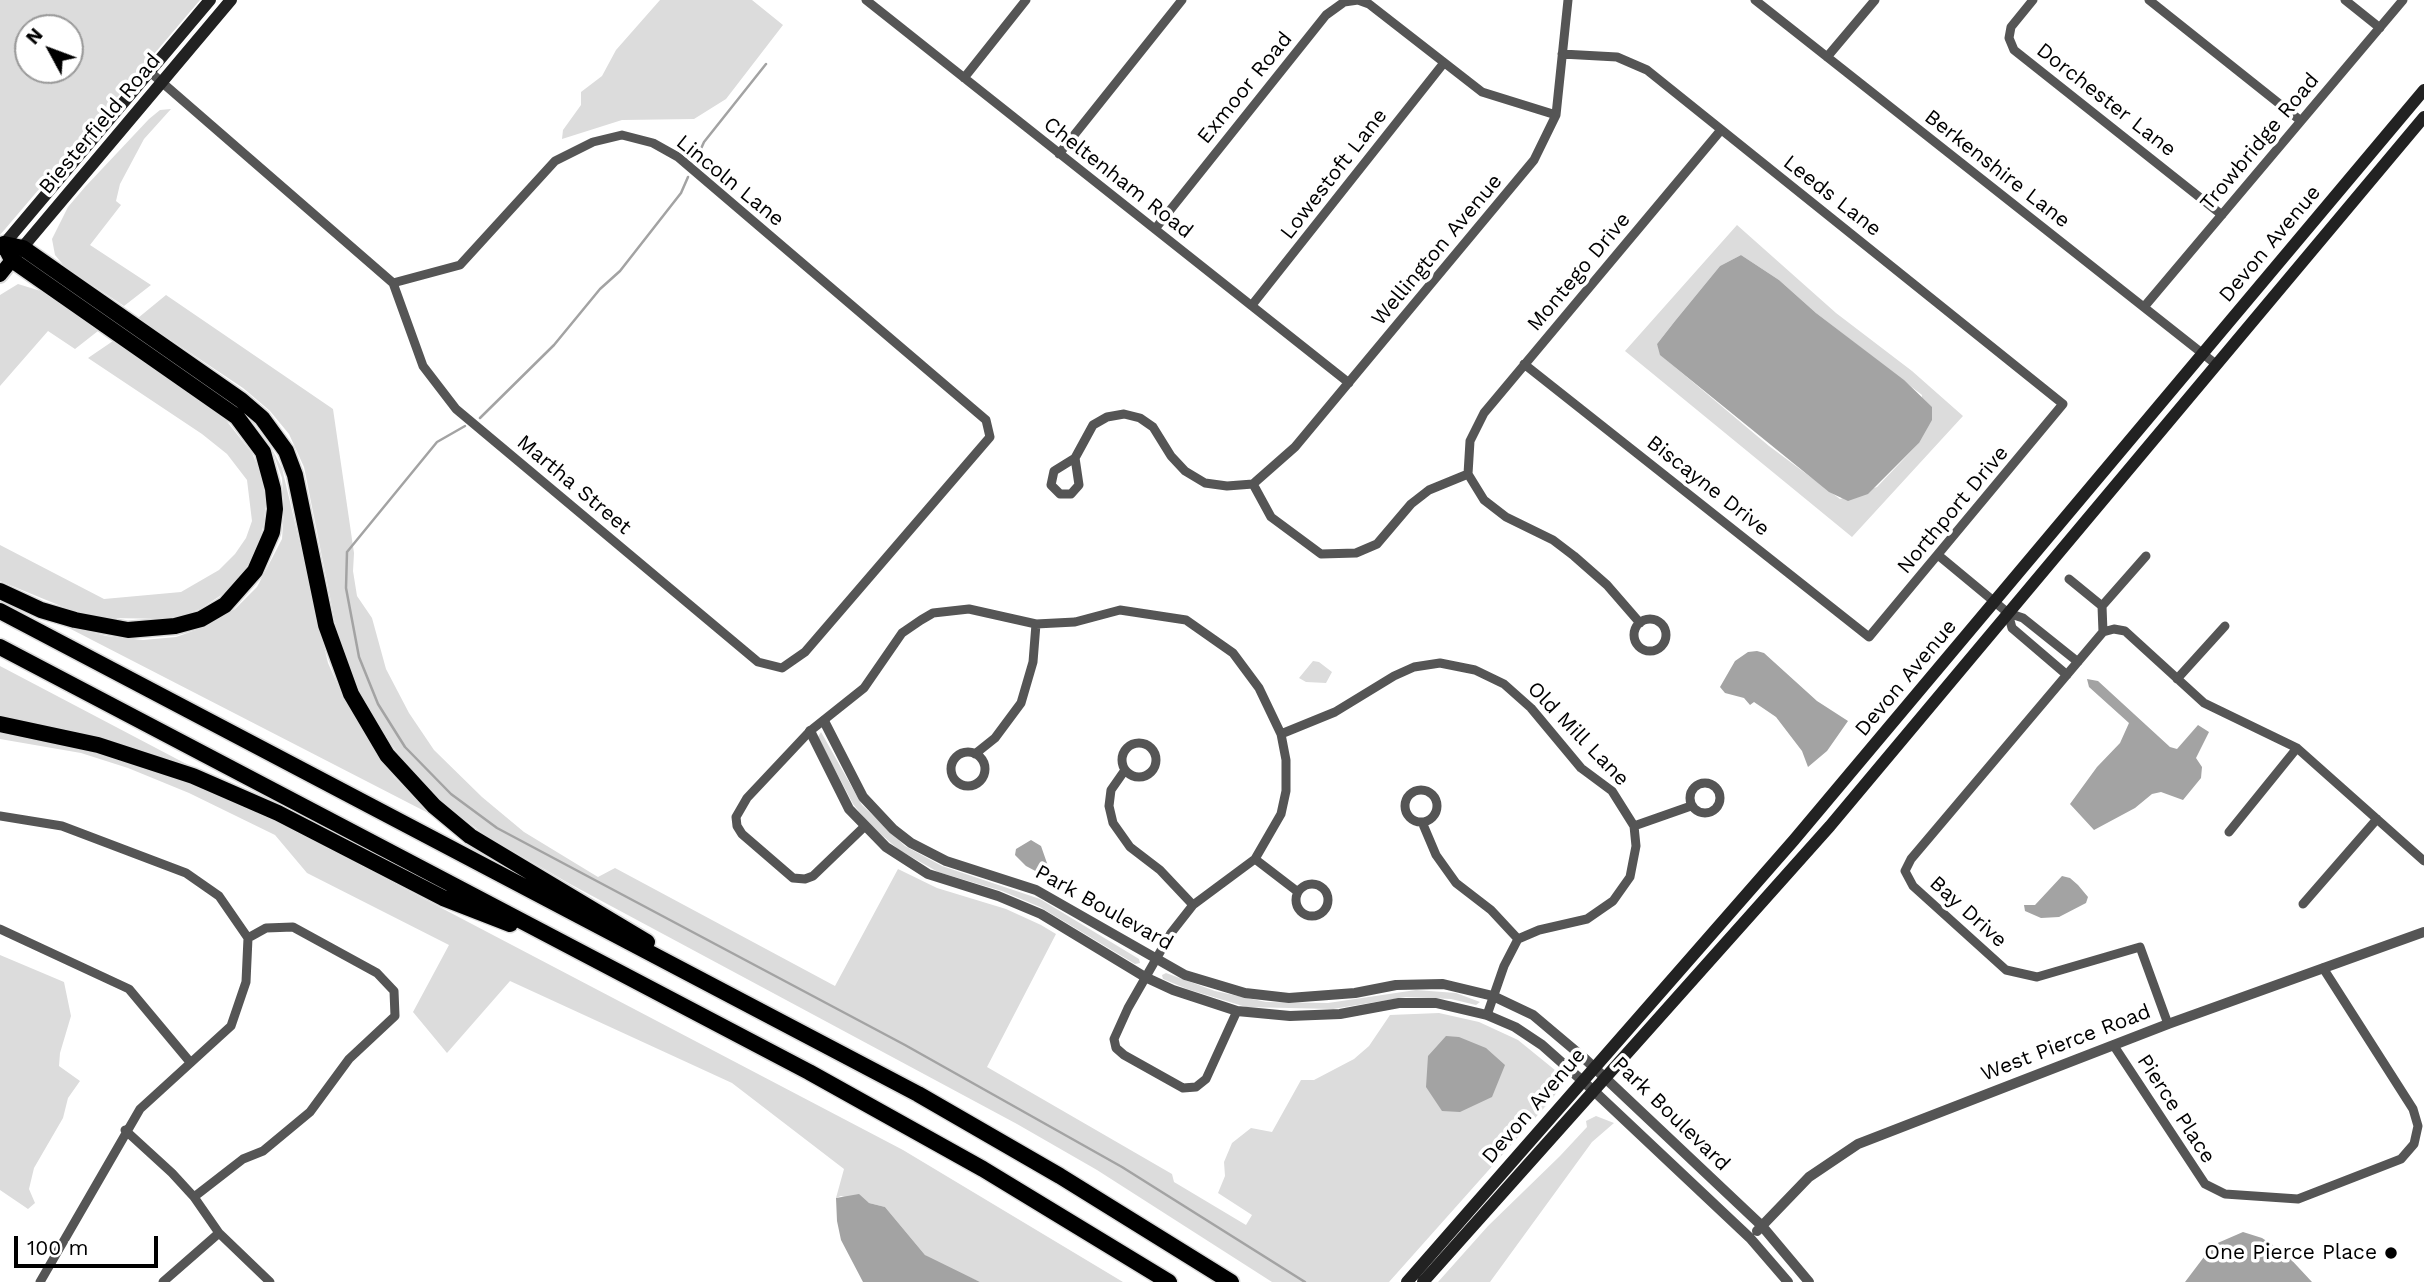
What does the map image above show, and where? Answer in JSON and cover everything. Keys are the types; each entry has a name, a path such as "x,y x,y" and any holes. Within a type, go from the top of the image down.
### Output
{"highway":[{"path":"0,591 41,610 118,628 148,630 201,619 225,605 255,572 272,532 275,509 274,489 263,452 250,432 230,412 138,339 108,308 10,250"},
{"path":"10,250 94,318 138,339 241,400 262,418 286,451 295,475 326,625 351,694 387,755 434,806 470,836 602,913 734,998"},
{"path":"0,611 918,1094 1060,1176 1231,1282"},
{"path":"0,647 809,1072 983,1169 1169,1282"},
{"path":"0,724 98,745 192,776 278,813 443,898 561,944"}],"main road":[{"name":"Biesterfield Road","path":"0,275 10,250 210,0"},
{"name":"Biesterfield Road","path":"10,250 166,79 231,0"},
{"name":"Devon Avenue","path":"1407,1282 1794,840 2422,97"},
{"name":"Devon Avenue","path":"1423,1282 1830,826 2424,117"}],"street":[{"path":"964,78 1026,0"},
{"path":"1059,153 1182,0"},
{"name":"Exmoor Road","path":"1154,229 1337,5 1352,0 1369,4 1482,92 1556,116"},
{"name":"Wellington Avenue","path":"1253,484 1282,462 1526,171 1542,148 1556,116 1568,0"},
{"name":"Berkenshire Lane","path":"1755,0 2217,365"},
{"path":"1827,57 1875,0"},
{"name":"Dorchester Lane","path":"2033,0 2011,27 2009,38 2014,50 2222,215"},
{"path":"2149,0 2301,121"},
{"path":"2345,0 2380,28"},
{"name":"Trowbridge Road","path":"2144,307 2403,0"},
{"name":"Cheltenham Road","path":"868,1 1349,383"},
{"name":"Leeds Lane","path":"1562,54 1603,55 1633,62 2063,404"},
{"name":"Lowestoft Lane","path":"1252,305 1443,64"},
{"name":"Martha Street","path":"150,72 166,79 393,284 423,366 456,409 746,653 771,668 782,668 805,652 984,447 990,437 990,425"},
{"name":"Montego Drive","path":"1468,474 1470,441 1484,413 1721,130"},
{"name":"Lincoln Lane","path":"393,284 412,276 460,265 555,161 593,142 622,135 653,143 678,158 990,425"},
{"name":"Biscayne Drive","path":"1524,364 1868,637"},
{"name":"Northport Drive","path":"1868,637 2063,404"},
{"path":"1075,458 1093,425 1107,417 1124,414 1140,418 1153,427 1171,456 1185,471 1205,483 1227,486 1253,484 1271,517 1290,533 1321,554 1338,555 1356,553 1377,544 1411,504 1429,489 1468,474 1484,500 1506,517 1553,540 1574,556 1607,585 1640,623"},
{"path":"1938,555 2008,613 2023,618 2078,662"},
{"path":"2146,556 2102,607 2103,632 2114,629 2125,631 2204,703 2297,748 2424,861"},
{"path":"2069,579 2102,607"},
{"path":"864,827 813,876 805,879 793,878 737,826 739,808 747,798 810,731 864,688 902,633 933,613 969,608 1036,624 1074,622 1120,610 1186,620 1233,653 1259,688 1281,734 1286,760 1286,791 1281,814 1255,859 1192,905 1171,933 1115,1033 1116,1048 1183,1088 1196,1087 1206,1079 1237,1011"},
{"path":"2008,613 2012,628 2067,674"},
{"path":"975,754 995,738 1021,703 1032,662 1036,624"},
{"path":"2177,679 2225,626"},
{"name":"Bay Drive","path":"2103,632 1911,859 1905,871 1913,886 2006,970 2039,977 2140,947 2168,1024"},
{"name":"Old Mill Lane","path":"1281,734 1335,712 1414,667 1440,663 1475,670 1504,684 1531,708 1581,768 1612,791 1634,826"},
{"name":"Park Boulevard","path":"824,721 863,797 892,829 911,843 946,861 1036,890 1155,960 1217,986 1268,996 1325,996 1420,984 1443,984 1493,996 1544,1022 1762,1226 1809,1282"},
{"name":"Park Boulevard","path":"810,731 837,790 864,827 886,847 928,874 998,896 1041,914 1145,977 1173,990 1237,1011 1290,1016 1339,1014 1418,1002 1463,1007 1488,1015 1529,1035 1595,1092 1750,1238 1788,1282"},
{"path":"2229,832 2297,748"},
{"path":"1125,770 1111,790 1109,806 1112,822 1130,848 1160,870 1192,905"},
{"path":"1488,1015 1493,996 1518,939 1539,930 1587,919 1613,901 1630,877 1636,846 1634,826 1691,806"},
{"path":"0,816 62,826 186,873 219,896 248,938 246,982 231,1026 140,1109 125,1130 40,1282"},
{"path":"2303,904 2377,819"},
{"path":"1422,822 1436,855 1456,883 1491,910 1518,939"},
{"path":"1255,859 1298,892"},
{"path":"194,1197 234,1165 263,1151 310,1112 349,1059 395,1016 394,991 377,973 293,927 266,928 248,938"},
{"path":"0,929 129,989 190,1062"},
{"name":"West Pierce Road","path":"1750,1238 1809,1177 1848,1149 2168,1024 2424,932"},
{"name":"Pierce Place","path":"2114,1046 2205,1184 2225,1194 2298,1199 2401,1159 2414,1144 2418,1126 2413,1109 2323,968"},
{"path":"125,1130 194,1197 219,1234 270,1282"},
{"path":"163,1282 219,1234"}],"shaded area":[{"path":"0,0 200,0 0,235"},
{"path":"660,0 752,0 783,25 726,99 694,119 622,120 562,139 563,130 581,105 581,92 602,76 616,50"},
{"path":"171,109 144,139 120,184 116,201 121,205 90,245 151,285 124,306 65,267 55,255 52,239 68,207 85,187 149,119 160,110"},
{"path":"1737,225 1836,313 1912,371 1963,416 1852,537 1625,351","holes":["1741,255 1779,280 1816,313 1922,395 1919,443 1877,487 1840,499 1769,446 1663,357 1657,344 1720,266"]},
{"path":"1741,255 1779,280 1816,313 1904,380 1932,407 1932,420 1919,443 1868,494 1848,501 1829,492 1660,355 1657,344 1675,321 1720,266"},
{"path":"18,284 44,292 98,331 75,349 48,331 0,386 0,295"},
{"path":"166,295 333,409 354,553 353,571 357,596 372,618 386,669 409,713 434,750 482,797 524,832 598,877 615,868 835,986 898,869 937,888 1006,909 1041,925 1056,934 987,1067 1172,1174 1174,1182 1246,1225 1252,1215 1218,1193 1225,1176 1224,1162 1232,1143 1251,1128 1272,1132 1301,1080 1314,1080 1354,1059 1369,1046 1390,1015 1439,1013 1479,1022 1518,1040 1566,1079 1552,1099 1389,1282 1272,1282 1097,1170 1017,1124 570,884 487,836 444,805 410,770 379,727 355,683 336,627 304,467 289,434 270,411 243,388 138,318"},
{"path":"113,341 225,419 252,453 261,474 266,497 264,523 258,546 246,568 226,592 200,609 173,619 109,618 73,611 0,581 0,545 104,599 181,592 219,570 246,538 252,521 247,480 227,454 202,434 88,358"},
{"path":"271,447 282,468 328,663 346,703 394,777 436,817 61,624 106,636 143,640 176,637 207,626 235,609 257,587 282,539 282,478"},
{"path":"1748,652 1764,653 1817,701 1848,721 1827,751 1808,767 1802,751 1776,717 1754,702 1750,705 1744,698 1725,693 1720,687 1735,661"},
{"path":"1313,661 1319,662 1332,672 1326,683 1306,682 1299,678"},
{"path":"0,666 213,778 148,753 92,736 0,716"},
{"path":"2087,679 2098,681 2170,747 2177,749 2198,725 2209,732 2196,758 2202,767 2201,778 2183,800 2161,792 2152,794 2135,808 2094,830 2070,804 2097,767 2120,743 2129,723 2089,687"},
{"path":"0,732 88,750 175,776 264,815 903,1150 1123,1282 980,1282 937,1263 925,1255 885,1207 841,1196 836,1198 844,1169 732,1083 510,981 447,1053 413,1012 449,945 307,873 275,835 189,793 128,768 81,753 0,739"},
{"path":"821,732 862,805 905,846 942,866 1040,899 1139,959 1140,963 1135,964 1040,907 1002,891 938,872 899,850 869,824 853,804 818,737"},
{"path":"1031,840 1041,846 1048,866 1046,872 1041,874 1026,866 1015,855 1016,849"},
{"path":"2062,876 2070,878 2078,885 2088,897 2086,903 2059,917 2041,918 2025,911 2024,905 2035,905"},
{"path":"0,955 64,982 71,1016 59,1066 80,1081 68,1098 63,1118 34,1168 29,1189 35,1203 28,1209 0,1190"},
{"path":"1166,973 1215,991 1266,1002 1328,1003 1416,990 1456,993 1480,1002 1476,1005 1451,999 1406,997 1333,1009 1246,1007 1163,979 1162,975"},
{"path":"1446,1036 1459,1037 1486,1048 1505,1065 1492,1097 1460,1112 1442,1111 1426,1087 1428,1056"},
{"path":"1596,1116 1614,1123 1592,1142 1490,1282 1438,1282 1488,1226 1587,1127 1586,1121"},
{"path":"859,1194 869,1203 885,1207 925,1255 980,1282 863,1282 841,1240 837,1221 836,1198"},
{"path":"2243,1232 2262,1238 2285,1253 2312,1282 2185,1282 2213,1245"}],"waterway":[{"path":"695,162 704,142 766,64"},
{"path":"480,418 554,345 600,289 620,271 681,193 688,177"},
{"path":"465,426 437,442 347,552 346,588 359,657 378,704 405,747 451,794 497,828 905,1045 1122,1167 1305,1282"}],"place":[{"name":"One Pierce Place","path":"2391,1253"}]}
